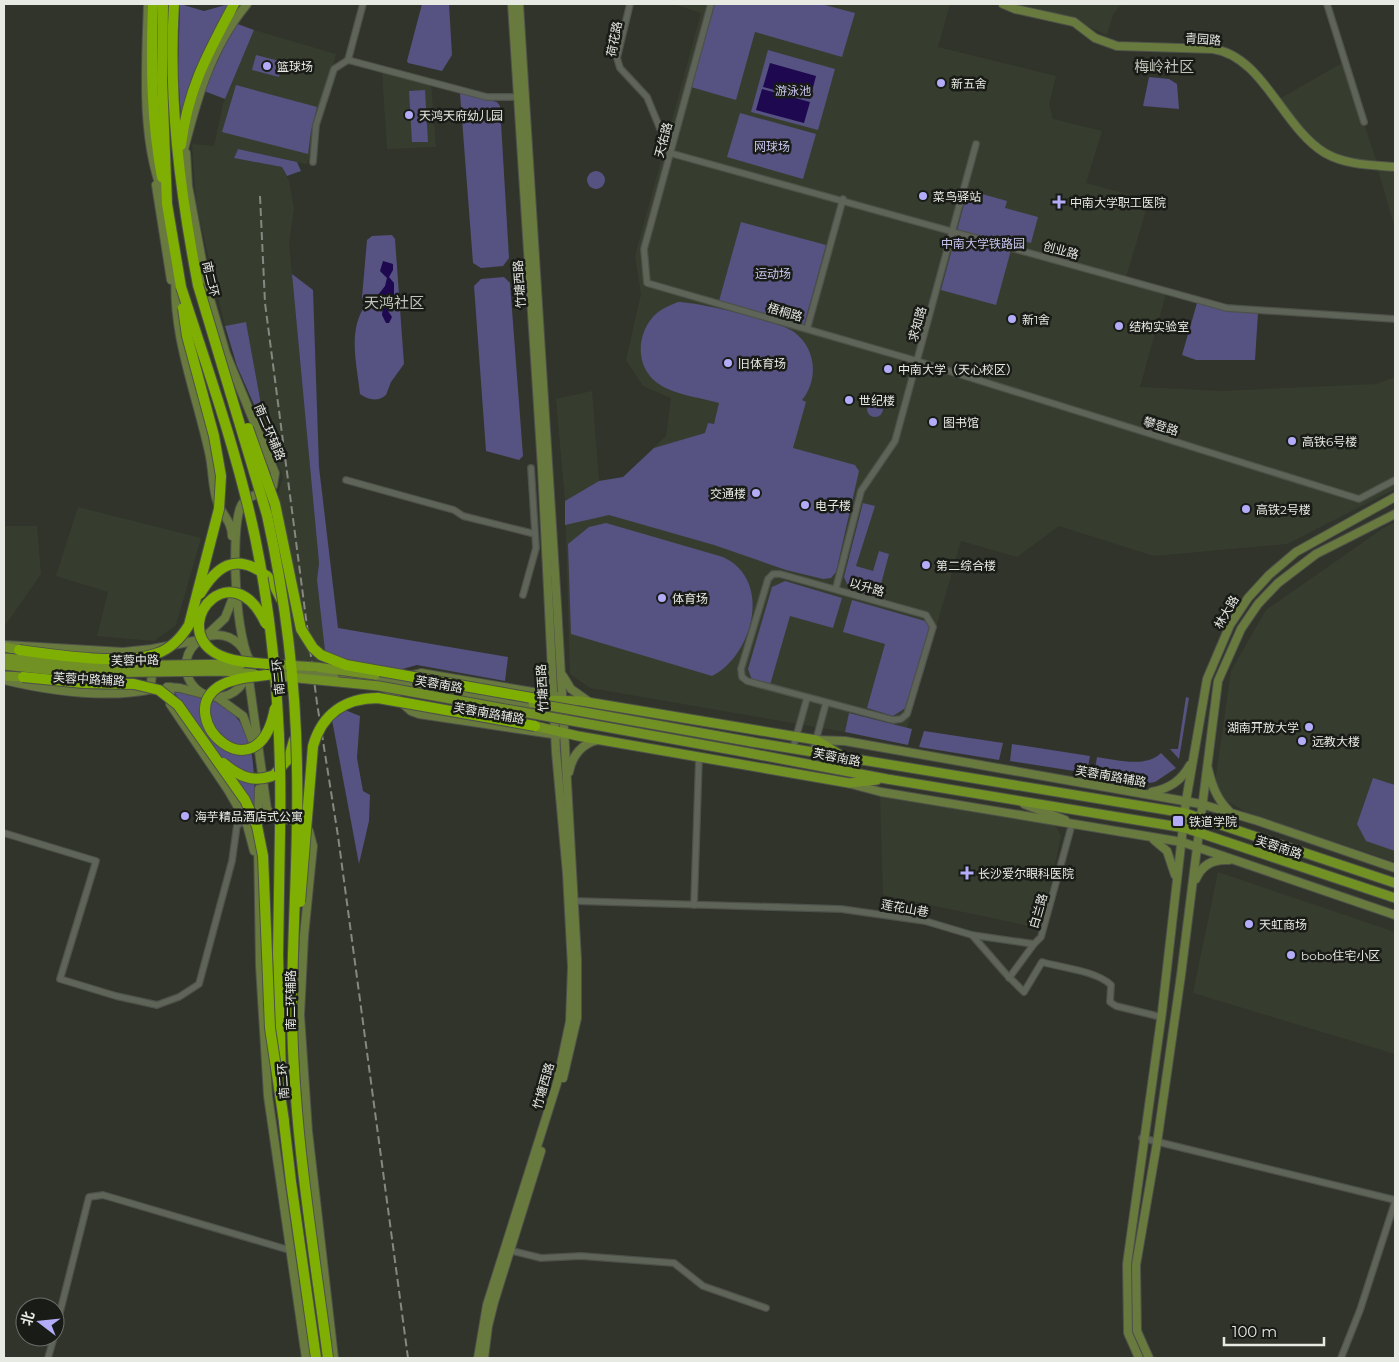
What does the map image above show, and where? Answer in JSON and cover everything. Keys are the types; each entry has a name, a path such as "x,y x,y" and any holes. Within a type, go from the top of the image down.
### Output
{"highway":[{"path":"19,650 99,658 137,658 157,654 178,641 189,625 194,609 219,509 221,476 216,445 187,336 181,287 156,143 152,76 153,4"},
{"path":"163,4 162,80 167,204"},
{"name":"南二环","path":"174,4 173,73 179,168 193,256 203,287 225,378 267,516 275,551 283,607 295,736 297,815 292,1012 299,1127 328,1358"},
{"path":"179,168 185,117 196,78 234,4"},
{"name":"南二环","path":"181,287 232,445 266,592 281,756 278,945 284,1121 316,1358"},
{"path":"225,378 264,468 285,546 301,629 313,648 321,655 346,665 555,700"},
{"path":"194,609 199,596 213,574 225,566 242,563 257,569 267,576 280,596 283,607"},
{"path":"264,669 227,658 211,650 201,637 200,618 202,610 206,602 220,593 234,592 244,595 257,607 271,637"},
{"path":"264,669 231,681 217,689 207,700 206,709 209,728 215,737 230,748 239,750 250,748 262,741 268,734 277,697"},
{"path":"23,677 84,683 134,684 159,690 178,705 245,800 261,840 270,1028 284,1121"},
{"path":"293,960 307,841 313,746 316,734 328,717 336,710 356,700 378,698 535,726"},
{"path":"210,750 230,769 243,777 260,780 272,776 285,766 295,736"}],"main road":[{"path":"4,646 19,650"},
{"name":"芙蓉中路","path":"4,658 98,666 264,669"},
{"name":"芙蓉中路","path":"4,665 78,673 264,669"},
{"name":"芙蓉南路","path":"264,669 316,667 403,679 752,742 1185,813 1395,882"},
{"name":"芙蓉南路","path":"264,669 379,686 887,779 1184,828 1395,898"},
{"path":"4,676 23,677"},
{"path":"555,700 581,701 816,740 843,756"},
{"path":"535,726 598,740 849,783 887,779"}],"street":[{"path":"148,4 147,91 154,171 180,338 210,454 217,502 229,521 232,530 232,603 226,618 192,646 185,663 189,681 203,694 217,697 243,716 252,735 259,790 256,864 262,1023 268,1096 306,1358"},
{"name":"南二环辅路","path":"179,168 202,82 231,23 247,4"},
{"path":"313,162 316,125 334,69 348,60 363,4"},
{"name":"竹塘西路","path":"478,1358 487,1305 507,1250 572,1043 578,994 568,778 558,731 552,670 512,4"},
{"name":"竹塘西路","path":"484,1358 488,1326 507,1250 557,1083 570,1021 572,960 556,752 558,731 555,700 561,672 518,4"},
{"name":"荷花路","path":"630,4 618,58 620,68 647,97 670,153"},
{"name":"天佑路","path":"648,283 644,249 711,4"},
{"name":"青园路","path":"1003,4 1015,9 1074,22 1095,38 1117,46 1213,49 1227,52 1247,66 1319,149 1343,161 1395,167"},
{"path":"1327,4 1364,122"},
{"path":"348,60 487,97 518,97"},
{"name":"南二环辅路","path":"186,139 188,186 203,287 226,354 275,474 273,486 264,493 249,497 243,501 238,516 236,535 238,608 247,659"},
{"name":"求知路","path":"836,588 861,491 895,441 976,144"},
{"name":"创业路","path":"670,153 843,199 1227,308 1395,318"},
{"path":"154,171 167,204"},
{"path":"806,329 843,199"},
{"path":"174,298 176,259"},
{"name":"梧桐路","path":"648,283 917,361"},
{"name":"攀登路","path":"917,361 1359,499 1395,480"},
{"path":"523,595 536,548 530,468"},
{"path":"346,480 454,510 463,516 535,534"},
{"name":"林大路","path":"1139,1358 1128,1334 1127,1264 1142,1138 1161,1017 1186,801 1207,679 1230,625 1248,598 1269,575 1296,552 1395,497"},
{"path":"1149,1358 1137,1331 1136,1265 1157,1143 1193,887 1200,832 1201,804 1218,681 1241,629 1258,604 1278,583 1316,554 1395,514"},
{"name":"以升路","path":"773,574 780,574 836,588 926,615 933,627 907,714 901,718 893,720 826,703 747,681 742,677 741,669 768,579 773,574"},
{"path":"4,646 105,652 137,651 221,635 235,640 244,652 247,659 247,675 233,692 217,697"},
{"path":"137,651 149,654 153,662 152,684 141,692"},
{"name":"芙蓉南路辅路","path":"247,659 252,665 264,669 390,680 533,706 555,700"},
{"name":"芙蓉南路辅路","path":"247,675 264,669"},
{"path":"561,672 566,683 576,694 597,704"},
{"name":"芙蓉南路辅路","path":"390,680 421,673 555,700"},
{"name":"南二环辅路","path":"247,675 267,809 274,817 301,822 309,832 313,846 302,962 301,1035 308,1132 334,1358"},
{"name":"芙蓉南路辅路","path":"334,675 533,710 558,731"},
{"name":"芙蓉中路辅路","path":"4,680 75,691 141,692 170,687 203,694"},
{"name":"芙蓉南路辅路","path":"379,683 411,711 418,714 558,731"},
{"path":"170,687 170,704 194,736 246,821 253,844 256,864"},
{"path":"793,748 807,698"},
{"path":"813,752 826,703"},
{"path":"568,778 576,754 588,743 598,740"},
{"name":"芙蓉南路辅路","path":"816,740 845,741 1148,793 1201,804 1395,868"},
{"path":"694,905 699,757"},
{"path":"1148,793 1171,786 1184,776 1193,759"},
{"path":"1207,760 1211,784 1219,801 1230,813"},
{"path":"849,783 880,792 1182,842 1395,915"},
{"path":"1013,800 1076,825"},
{"path":"4,833 96,861 60,978 116,996 157,1005 179,997 199,984 232,861 237,825 246,821"},
{"name":"白兰路","path":"1009,978 1041,937 1076,825"},
{"path":"1146,836 1159,841 1167,851 1177,882"},
{"path":"1193,887 1199,872 1207,864 1220,859 1235,860"},
{"name":"莲花山巷","path":"574,901 868,912 925,921 972,935 1034,944"},
{"path":"972,935 1009,978 1024,992 1042,962 1080,973 1093,973 1112,985 1110,1002 1116,1006 1161,1017"},
{"path":"1142,1138 1395,1201 1360,1310 1341,1358"},
{"path":"64,1297 89,1197 104,1195 289,1250"},
{"path":"507,1250 541,1258 581,1256 674,1263 703,1286 766,1308"}],"shaded area":[{"name":"中南大学（天心校区）","path":"673,4 950,4 938,47 1056,76 1049,104 1053,119 1102,131 1086,183 1149,200 1126,278 1167,290 1140,387 1221,391 1376,384 1395,377 1395,489 1287,544 1154,556 1059,526 1017,557 961,541 907,728 850,713 845,732 590,688 570,674 565,501 556,399 592,391 599,481 623,477 666,436 671,398 643,386 626,360 641,294 635,256 701,13"},
{"path":"1018,4 1122,4 1113,14 1107,35 1064,15"},
{"path":"254,30 336,54 307,164 238,149 234,158 282,167 289,181 294,209 289,243 319,563 317,580 327,667 291,663 278,493 283,477 266,432 246,323 225,326 196,204 192,144 214,146 223,104"},
{"path":"1344,62 1377,163 1347,160 1313,141 1279,99"},
{"path":"770,63 816,76 810,99 763,87"},
{"name":"天鸿天府幼儿园","path":"382,70 431,83 436,147 387,149"},
{"path":"762,89 810,102 804,123 756,110"},
{"path":"1378,170 1395,172 1395,228"},
{"path":"383,261 393,264 393,270 389,277 394,283 394,295 388,295 388,311 392,317 389,323 386,323 382,315 383,306 378,300 378,295 385,286 387,278 380,271"},
{"path":"78,507 201,538 176,625 154,641 97,636 108,592 56,576"},
{"name":"湖南开放大学","path":"1395,522 1395,862 1246,812 1227,801 1215,783 1231,671 1266,610 1382,529"},
{"path":"4,526 37,526 41,574 4,627"},
{"name":"长沙爱尔眼科医院","path":"880,797 1055,825 1061,836 1050,888 1034,927 883,895"},
{"path":"1218,872 1395,932 1395,1054 1193,993"}],"green space":[{"path":"180,4 204,11 229,4 193,74 181,118 178,72"},
{"path":"422,4 449,4 452,55 442,71 408,63 407,61"},
{"path":"715,4 821,4 855,13 842,57 755,32 736,100 691,87"},
{"path":"235,23 254,30 225,99 204,91"},
{"name":"游泳池","path":"768,50 835,69 818,130 751,112"},
{"name":"篮球场","path":"256,55 283,62 279,77 252,70"},
{"path":"1149,77 1169,79 1177,84 1179,109 1143,106"},
{"path":"236,85 317,107 308,154 222,132"},
{"path":"425,90 428,142 412,142 409,91"},
{"path":"460,93 497,102 500,106 509,258 503,266 481,268 473,263"},
{"name":"网球场","path":"740,113 816,134 803,179 727,157"},
{"path":"238,149 297,162 301,171 287,176 282,167 234,158"},
{"path":"596,171 602,174 605,180 602,186 596,189 590,186 587,180 590,174"},
{"name":"中南大学铁路园","path":"968,190 1007,201 1005,208 1038,217 1031,243 1014,239 996,305 941,290"},
{"name":"运动场","path":"741,222 826,245 804,325 719,301"},
{"path":"392,235 395,239 404,364 391,382 386,395 380,399 373,399 366,398 360,394 355,336 360,314 366,304 362,297 367,240 372,236"},
{"path":"292,274 313,290 319,467 338,628 508,657 505,681 417,665 399,670 352,663 325,651 317,580 319,563"},
{"path":"504,277 510,283 523,456 519,460 486,451 474,286 481,279"},
{"path":"678,302 719,309 772,323 794,332 807,346 813,364 813,373 811,383 802,400 806,402 793,448 855,465 859,471 836,572 831,578 823,579 786,570 714,545 609,515 565,525 565,501 599,481 623,477 654,448 705,433 708,423 714,424 719,403 678,393 656,382 649,375 641,357 642,338 650,320 664,308"},
{"path":"1197,303 1227,311 1258,313 1255,360 1196,360 1182,355"},
{"path":"246,322 266,432 237,366 225,326"},
{"path":"875,401 881,403 883,409 881,415 875,417 869,415 867,409 869,403"},
{"path":"863,503 875,506 856,566 873,571 879,551 889,554 880,588 885,590 883,597 880,598 849,588 844,577"},
{"name":"体育场","path":"606,523 723,557 739,568 748,582 752,599 752,617 747,635 738,652 726,666 712,676 571,634 568,544 589,527"},
{"path":"785,581 842,598 833,628 790,616 770,685 752,680 748,669 772,587"},
{"path":"852,600 925,621 930,628 907,707 893,716 867,708 885,644 843,632"},
{"path":"174,692 200,696 220,704 234,715 244,729 250,745 253,764 255,809"},
{"path":"1186,697 1189,698 1179,759 1170,749 1178,749"},
{"path":"345,710 360,716 357,758 363,791 370,795 369,821 359,864 332,720"},
{"path":"849,713 912,729 908,745 845,732"},
{"path":"924,731 1003,743 999,760 919,747"},
{"path":"1012,744 1090,756 1087,773 1010,761"},
{"path":"1161,753 1176,768 1155,782 1144,784 1094,775 1097,757 1139,762 1155,758"},
{"path":"1373,778 1395,785 1395,851 1366,841 1357,824"}],"railway":[{"path":"260,196 265,303 317,703 338,836 408,1358"}],"place":[{"name":"篮球场","path":"267,66"},
{"name":"新五舍","path":"941,83"},
{"name":"天鸿天府幼儿园","path":"409,115"},
{"name":"菜鸟驿站","path":"923,196"},
{"name":"中南大学职工医院","path":"1059,202"},
{"name":"新1舍","path":"1012,319"},
{"name":"结构实验室","path":"1119,326"},
{"name":"旧体育场","path":"728,363"},
{"name":"中南大学（天心校区）","path":"888,369"},
{"name":"世纪楼","path":"849,400"},
{"name":"图书馆","path":"933,422"},
{"name":"高铁6号楼","path":"1292,441"},
{"name":"交通楼","path":"756,493"},
{"name":"电子楼","path":"805,505"},
{"name":"高铁2号楼","path":"1246,509"},
{"name":"第二综合楼","path":"926,565"},
{"name":"体育场","path":"662,598"},
{"name":"湖南开放大学","path":"1309,727"},
{"name":"远教大楼","path":"1302,741"},
{"name":"海芋精品酒店式公寓","path":"185,816"},
{"name":"铁道学院","path":"1178,821"},
{"name":"长沙爱尔眼科医院","path":"967,873"},
{"name":"天虹商场","path":"1249,924"},
{"name":"bobo住宅小区","path":"1291,955"}],"district":[{"name":"梅岭社区","path":"1164,66"},
{"name":"天鸿社区","path":"394,302"}]}
